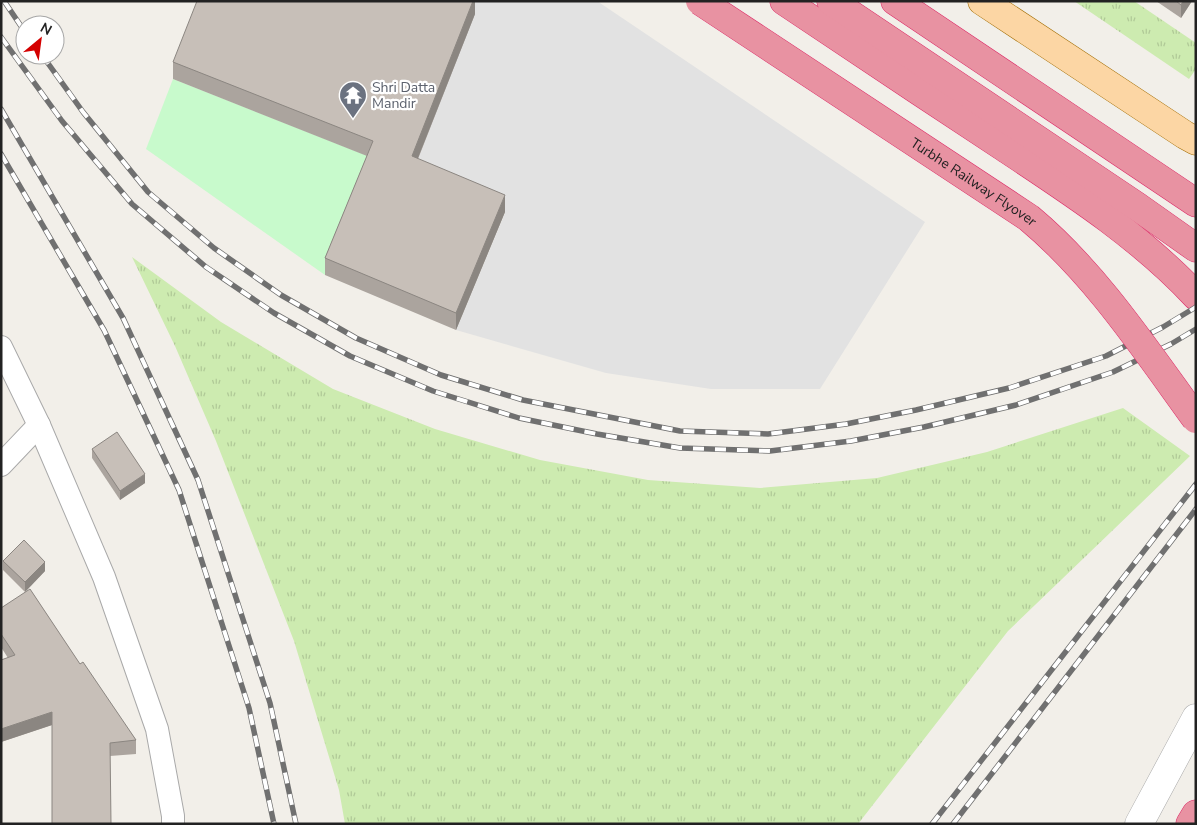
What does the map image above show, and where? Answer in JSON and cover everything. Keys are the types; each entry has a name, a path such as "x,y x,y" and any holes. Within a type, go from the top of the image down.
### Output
{"highway":[{"name":"Turbhe Railway Flyover","path":"700,1 1029,218 1053,238 1112,303 1196,419"},
{"path":"784,1 1064,188 1123,230 1177,276 1196,296"},
{"path":"831,1 1196,248"},
{"path":"895,1 1196,202"},
{"path":"1157,176 1196,197"},
{"path":"1190,824 1196,814"}],"main road":[{"path":"982,1 1196,141"}],"street":[{"path":"1,347 39,425 104,577 157,728 173,824"},
{"path":"1,465 39,425"},
{"path":"1139,824 1196,718"}],"green space":[{"path":"1074,1 1134,1 1196,43 1196,69 1189,79"},
{"path":"173,79 373,158 325,275 146,149"},
{"path":"132,257 221,322 333,389 435,429 540,460 648,480 760,488 877,478 987,452 1123,408 1190,456 1008,631 858,824 345,824 339,790 294,641 216,441 175,346"}],"shaded area":[{"path":"453,1 597,1 925,222 820,389 711,389 606,373 456,330 505,213 412,173 474,14"}],"building":[{"name":"Shri Datta Mandir","path":"197,1 473,1 412,156 505,195 456,313 325,258 373,141 173,62"},
{"path":"117,432 145,474 120,491 92,449"},
{"path":"24,540 45,562 25,582 3,561"},
{"path":"30,589 80,664 83,662 136,740 110,743 111,824 52,824 52,712 1,729 1,660 15,655 1,634 1,608"}],"railway":[{"path":"4,1 15,17"},
{"path":"1,37 62,121 132,204 206,267 274,313 350,356 433,391 519,418 680,448 770,451 851,441 924,427 1016,405 1113,372 1171,344 1196,329"},
{"path":"49,65 83,112 148,192 214,248 281,295 356,338 441,375 523,400 680,431 768,434 846,424 1009,388 1106,356 1163,327 1196,307"},
{"path":"1,109 123,318 198,480 270,703 296,824"},
{"path":"1,154 104,330 179,490 249,708 274,824"},
{"path":"932,824 1196,484"},
{"path":"953,824 1196,509"}],"place":[{"name":"Shri Datta Mandir","path":"353,119"}]}
